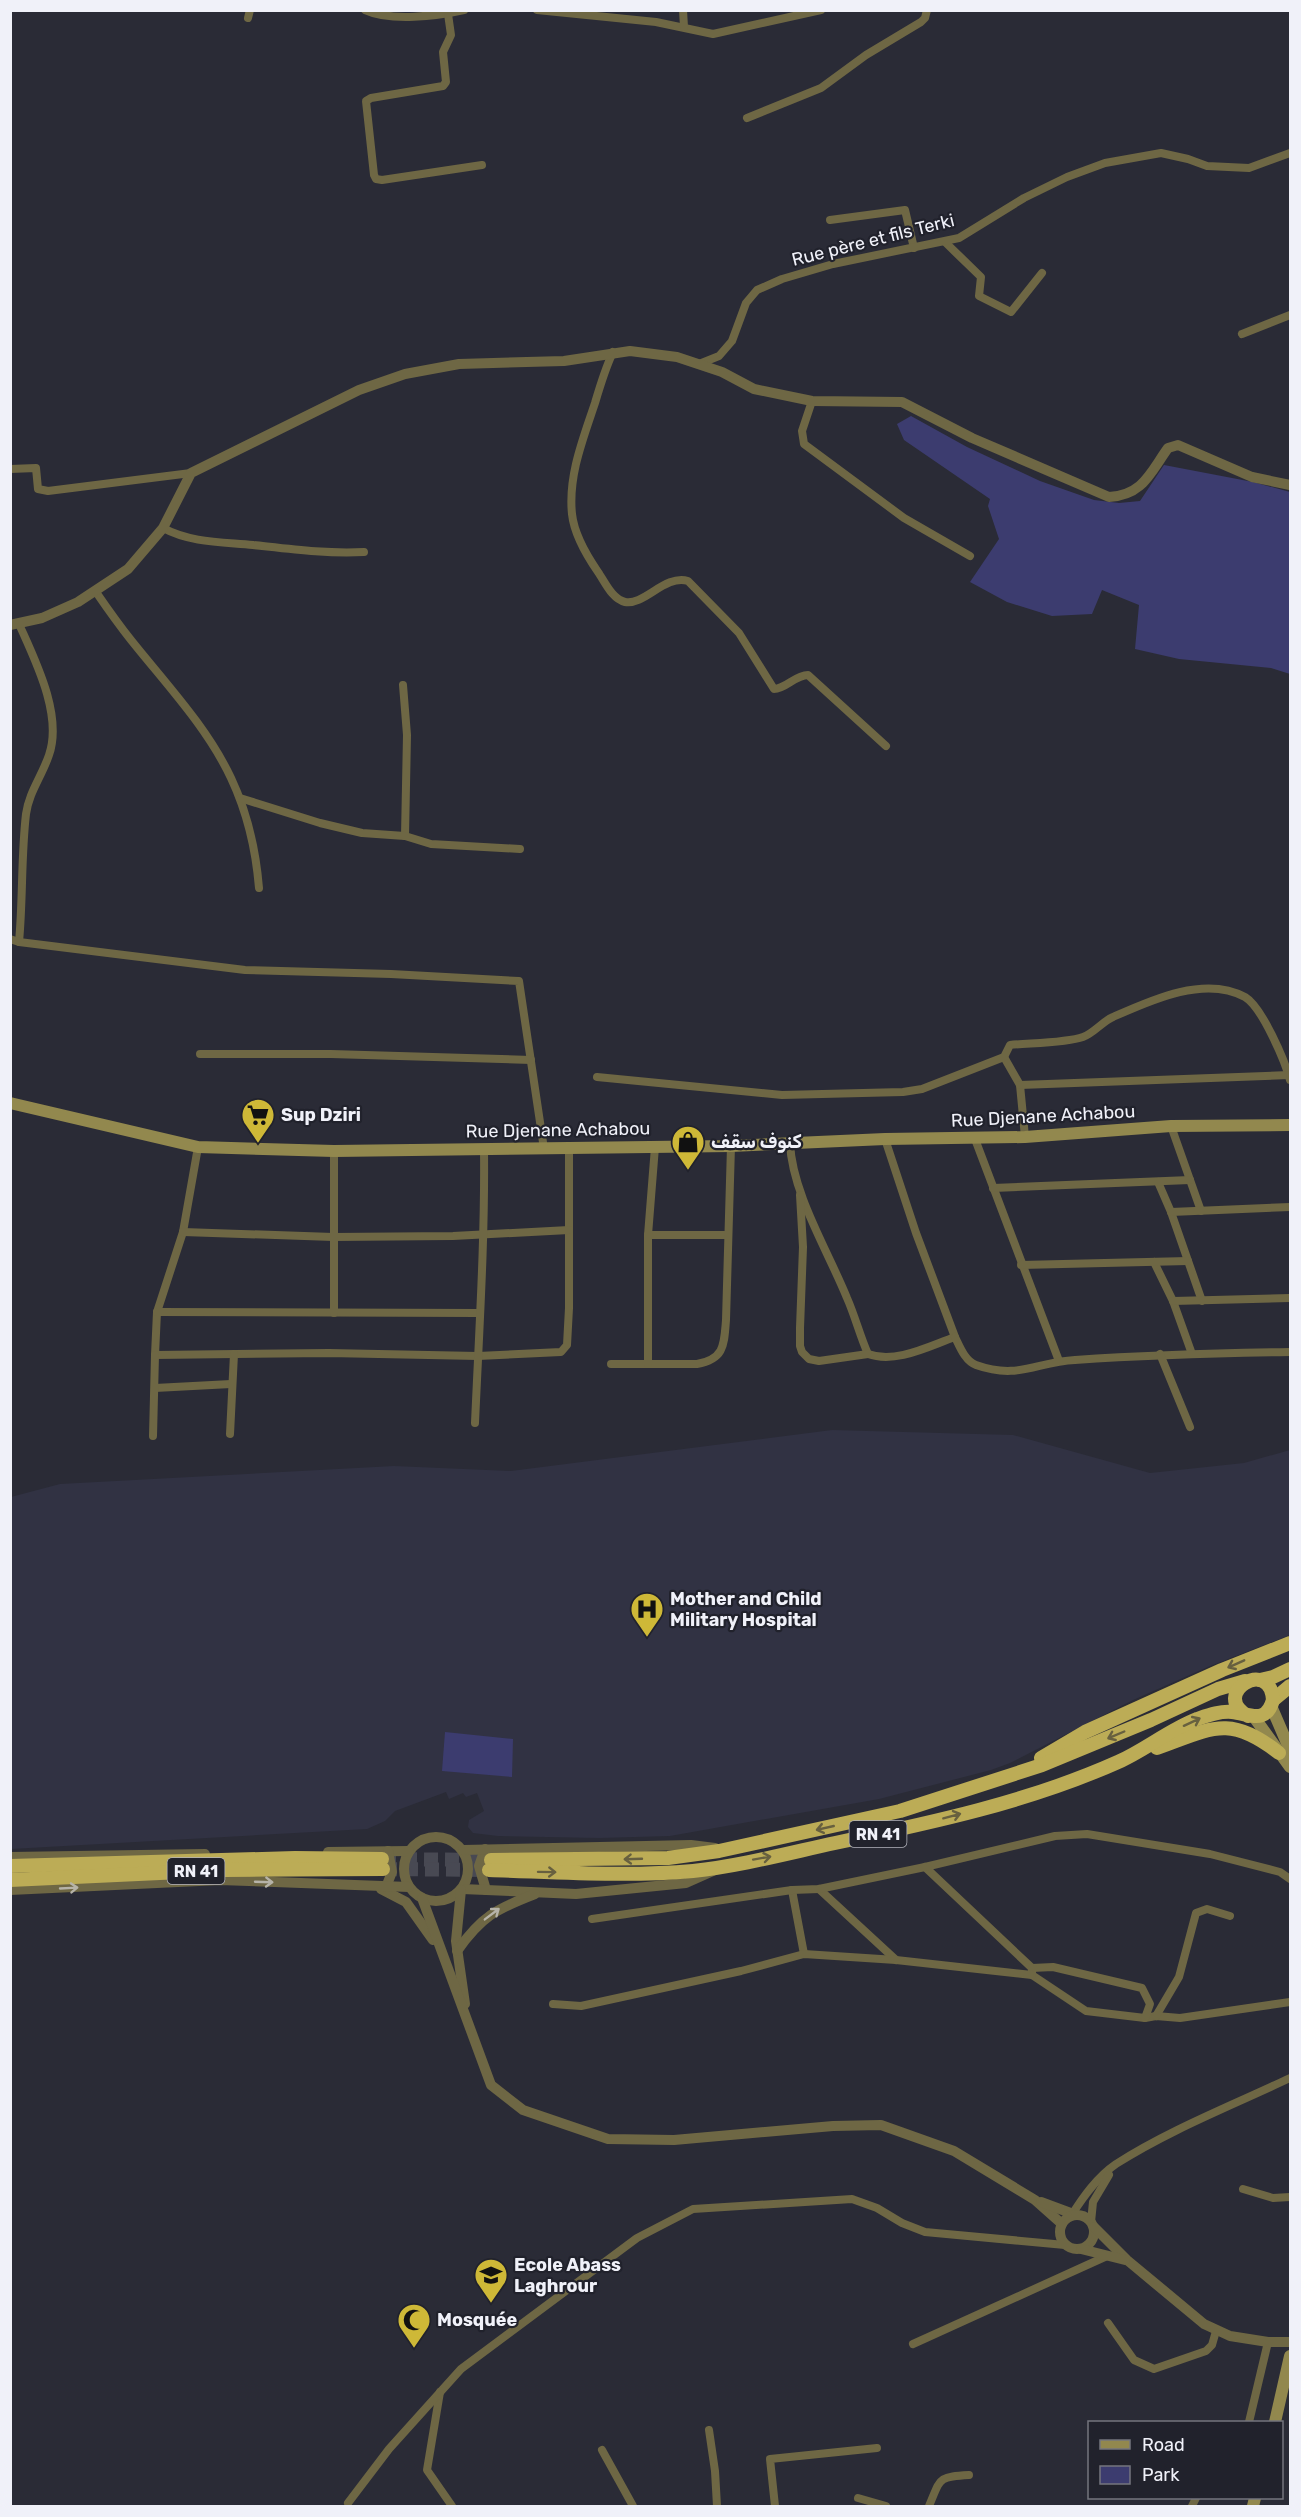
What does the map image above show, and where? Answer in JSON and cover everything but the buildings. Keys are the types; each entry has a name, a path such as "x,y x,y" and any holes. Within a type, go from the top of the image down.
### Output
{"highway":[{"path":"1002,1776 1032,1763 1085,1732 1222,1670 1290,1643"},
{"name":"RN 41","path":"488,1860 585,1861 668,1858 728,1850 900,1811 1077,1751 1218,1689 1273,1677 1290,1669"},
{"path":"1272,1703 1270,1688 1253,1681 1238,1689 1236,1702 1242,1713 1251,1717 1261,1716 1290,1686"},
{"name":"RN 41","path":"488,1860 655,1873 695,1870 792,1853 924,1823 1041,1791 1118,1762 1176,1730 1216,1712 1232,1712 1251,1717"},
{"path":"1118,1762 1210,1730 1229,1727 1258,1737 1285,1751"},
{"name":"RN 41","path":"10,1866 295,1858 384,1860"},
{"name":"RN 41","path":"10,1881 384,1860"}],"main road":[{"name":"Rue Djenane Achabou","path":"10,1103 198,1147 334,1151 731,1146 885,1139 1025,1137 1171,1126 1290,1125"},
{"path":"1272,1703 1290,1767"},
{"path":"1251,1717 1285,1751"},
{"path":"1275,2421 1290,2356"}],"street":[{"path":"365,10 387,16 448,14 464,10"},
{"path":"537,10 656,22 713,34 821,10"},
{"path":"683,10 684,27"},
{"path":"747,118 821,88 866,55 921,22 927,10"},
{"path":"448,14 451,35 443,52 446,82 443,86 371,98 366,101 374,175 376,179 382,180 482,165"},
{"name":"Rue père et fils Terki","path":"699,364 719,356 732,341 746,303 757,290 782,279 833,264 945,242 966,235 1024,198 1067,177 1105,163 1161,153 1207,166 1249,168 1290,153"},
{"path":"830,220 905,210 914,248"},
{"path":"945,242 981,277 979,296 1011,312 1042,273"},
{"path":"1242,334 1290,315"},
{"path":"10,469 36,468 38,489 48,491 191,473 344,396 405,374 459,364 564,361 630,351 677,357 722,372 754,389 812,401 902,402 972,438 1109,497 1126,496 1139,489 1168,448 1173,445 1178,445 1251,477 1290,485"},
{"path":"613,352 605,368 577,455 572,510 573,523 590,560 612,594 622,601 632,602 667,583 679,579 687,581 739,633 771,686 779,689 804,674 808,675 886,746"},
{"path":"812,401 802,431 804,444 904,518 970,556"},
{"path":"191,473 164,528 128,569 96,592 51,614 15,625 34,657 53,718 53,739 44,768 28,800 15,940 245,970 391,974 519,981 544,1149"},
{"path":"164,528 175,534 206,541 337,553 364,552"},
{"path":"96,592 203,732 220,758 240,798 255,854 259,888"},
{"path":"403,685 407,735 405,836"},
{"path":"240,798 320,823 362,833 405,836 431,844 519,849"},
{"path":"597,1077 782,1095 903,1092 922,1089 1004,1057 1010,1045 1084,1037 1107,1019 1137,1006 1190,991 1224,988 1247,998 1270,1031 1290,1078 1020,1085"},
{"path":"200,1054 330,1054 531,1060"},
{"path":"1004,1057 1020,1085 1025,1137"},
{"path":"1171,1126 1201,1211"},
{"path":"975,1138 1059,1361"},
{"path":"885,1139 916,1233 955,1337 970,1362 989,1369 1017,1372 1059,1361 1160,1354 1290,1352"},
{"path":"790,1143 791,1162 800,1189 848,1300 868,1354"},
{"path":"610,1364 697,1364 710,1362 718,1355 725,1336 726,1320 731,1146"},
{"path":"153,1436 154,1342 157,1312 183,1232 198,1147"},
{"path":"648,1364 648,1235 655,1147"},
{"path":"155,1355 234,1353 478,1356 556,1353 565,1349 568,1329 568,1149"},
{"path":"476,1423 484,1234 484,1150"},
{"path":"334,1151 334,1313"},
{"path":"993,1188 1190,1180"},
{"path":"1158,1182 1202,1300"},
{"path":"800,1189 803,1247 800,1347 809,1359 819,1361 868,1354 879,1357 902,1355 955,1337"},
{"path":"1171,1212 1290,1207"},
{"path":"183,1232 333,1237 569,1230"},
{"path":"648,1235 728,1235"},
{"path":"1021,1265 1188,1261"},
{"path":"1154,1262 1173,1301 1192,1354"},
{"path":"1173,1301 1290,1298"},
{"path":"157,1312 479,1312"},
{"path":"230,1434 234,1353"},
{"path":"1160,1354 1190,1427"},
{"path":"155,1388 231,1384"},
{"path":"592,1919 792,1890 819,1889 1055,1836 1087,1834 1210,1854 1280,1872 1290,1879"},
{"path":"488,1860 463,1850 447,1838 432,1836 415,1844 409,1851 404,1869 409,1887 422,1898 491,2085 523,2110 608,2139 674,2140 833,2126 881,2125 954,2151 1035,2200 1070,2217 1087,2218 1126,2260 1193,2317 1216,2331 1268,2342 1290,2342"},
{"path":"463,1850 467,1857 469,1874 461,1890 457,1951 468,2025"},
{"path":"10,1857 384,1860 409,1851"},
{"path":"381,1887 392,1872 384,1860"},
{"path":"486,1890 479,1866 488,1860"},
{"path":"422,1898 443,1901 461,1890 576,1894 686,1883 724,1865"},
{"path":"925,1867 1032,1972 1086,2011 1145,2018 1156,2016 1180,2018 1290,2002"},
{"path":"10,1890 220,1880 409,1887"},
{"path":"381,1887 411,1907 441,1952"},
{"path":"819,1889 896,1960"},
{"path":"792,1890 804,1953"},
{"path":"457,1951 478,1925 498,1909 538,1893"},
{"path":"1156,2016 1179,1977 1196,1913 1207,1909 1230,1916"},
{"path":"553,2004 581,2006 751,1969 804,1953 1032,1972 1053,1967 1143,1988 1150,2000 1145,2018"},
{"path":"1065,2245 1060,2235 1070,2217 1093,2186 1116,2165 1164,2138 1290,2078"},
{"path":"348,2504 389,2449 460,2369 637,2238 693,2209 852,2199 878,2208 902,2223 925,2232 1065,2245 1075,2250 1087,2247 1094,2238 1096,2195 1116,2165"},
{"path":"1243,2189 1273,2198 1290,2197"},
{"path":"1081,2249 1126,2260"},
{"path":"913,2344 1107,2256"},
{"path":"1108,2323 1134,2360 1155,2369 1206,2352 1212,2345 1216,2331"},
{"path":"1249,2421 1268,2342"},
{"path":"440,2391 427,2470 452,2506"},
{"path":"709,2430 717,2506"},
{"path":"775,2506 770,2459 878,2448"},
{"path":"602,2450 633,2506"},
{"path":"929,2506 940,2480 946,2476 969,2475"},
{"path":"858,2498 886,2506"}],"shaded area":[{"name":"Mother and Child Military Hospital","path":"832,1430 1013,1435 1150,1473 1244,1463 1290,1450 1290,1635 1210,1666 1133,1700 1010,1763 991,1770 879,1799 670,1836 599,1838 498,1836 473,1833 468,1827 469,1820 484,1811 477,1793 466,1797 463,1793 449,1799 446,1792 395,1811 385,1821 367,1829 11,1849 11,1497 60,1484 394,1466 511,1471"}],"green space":[{"path":"911,416 967,447 1040,481 1094,500 1119,503 1140,501 1164,465 1253,482 1290,492 1290,674 1271,668 1179,659 1135,649 1139,605 1102,590 1092,614 1052,616 1007,602 970,582 999,539 988,506 990,499 904,440 897,424"},
{"path":"445,1732 513,1739 512,1777 442,1771"}],"tunnel":[{"path":"382,1859 491,1860"},
{"path":"383,1869 489,1870"}],"place":[{"name":"Sup Dziri","path":"258,1144"},
{"name":"كنوف سقف","path":"688,1171"},
{"name":"Mother and Child Military Hospital","path":"647,1638"},
{"name":"Ecole Abass Laghrour","path":"491,2304"},
{"name":"Mosquée","path":"414,2349"}]}
